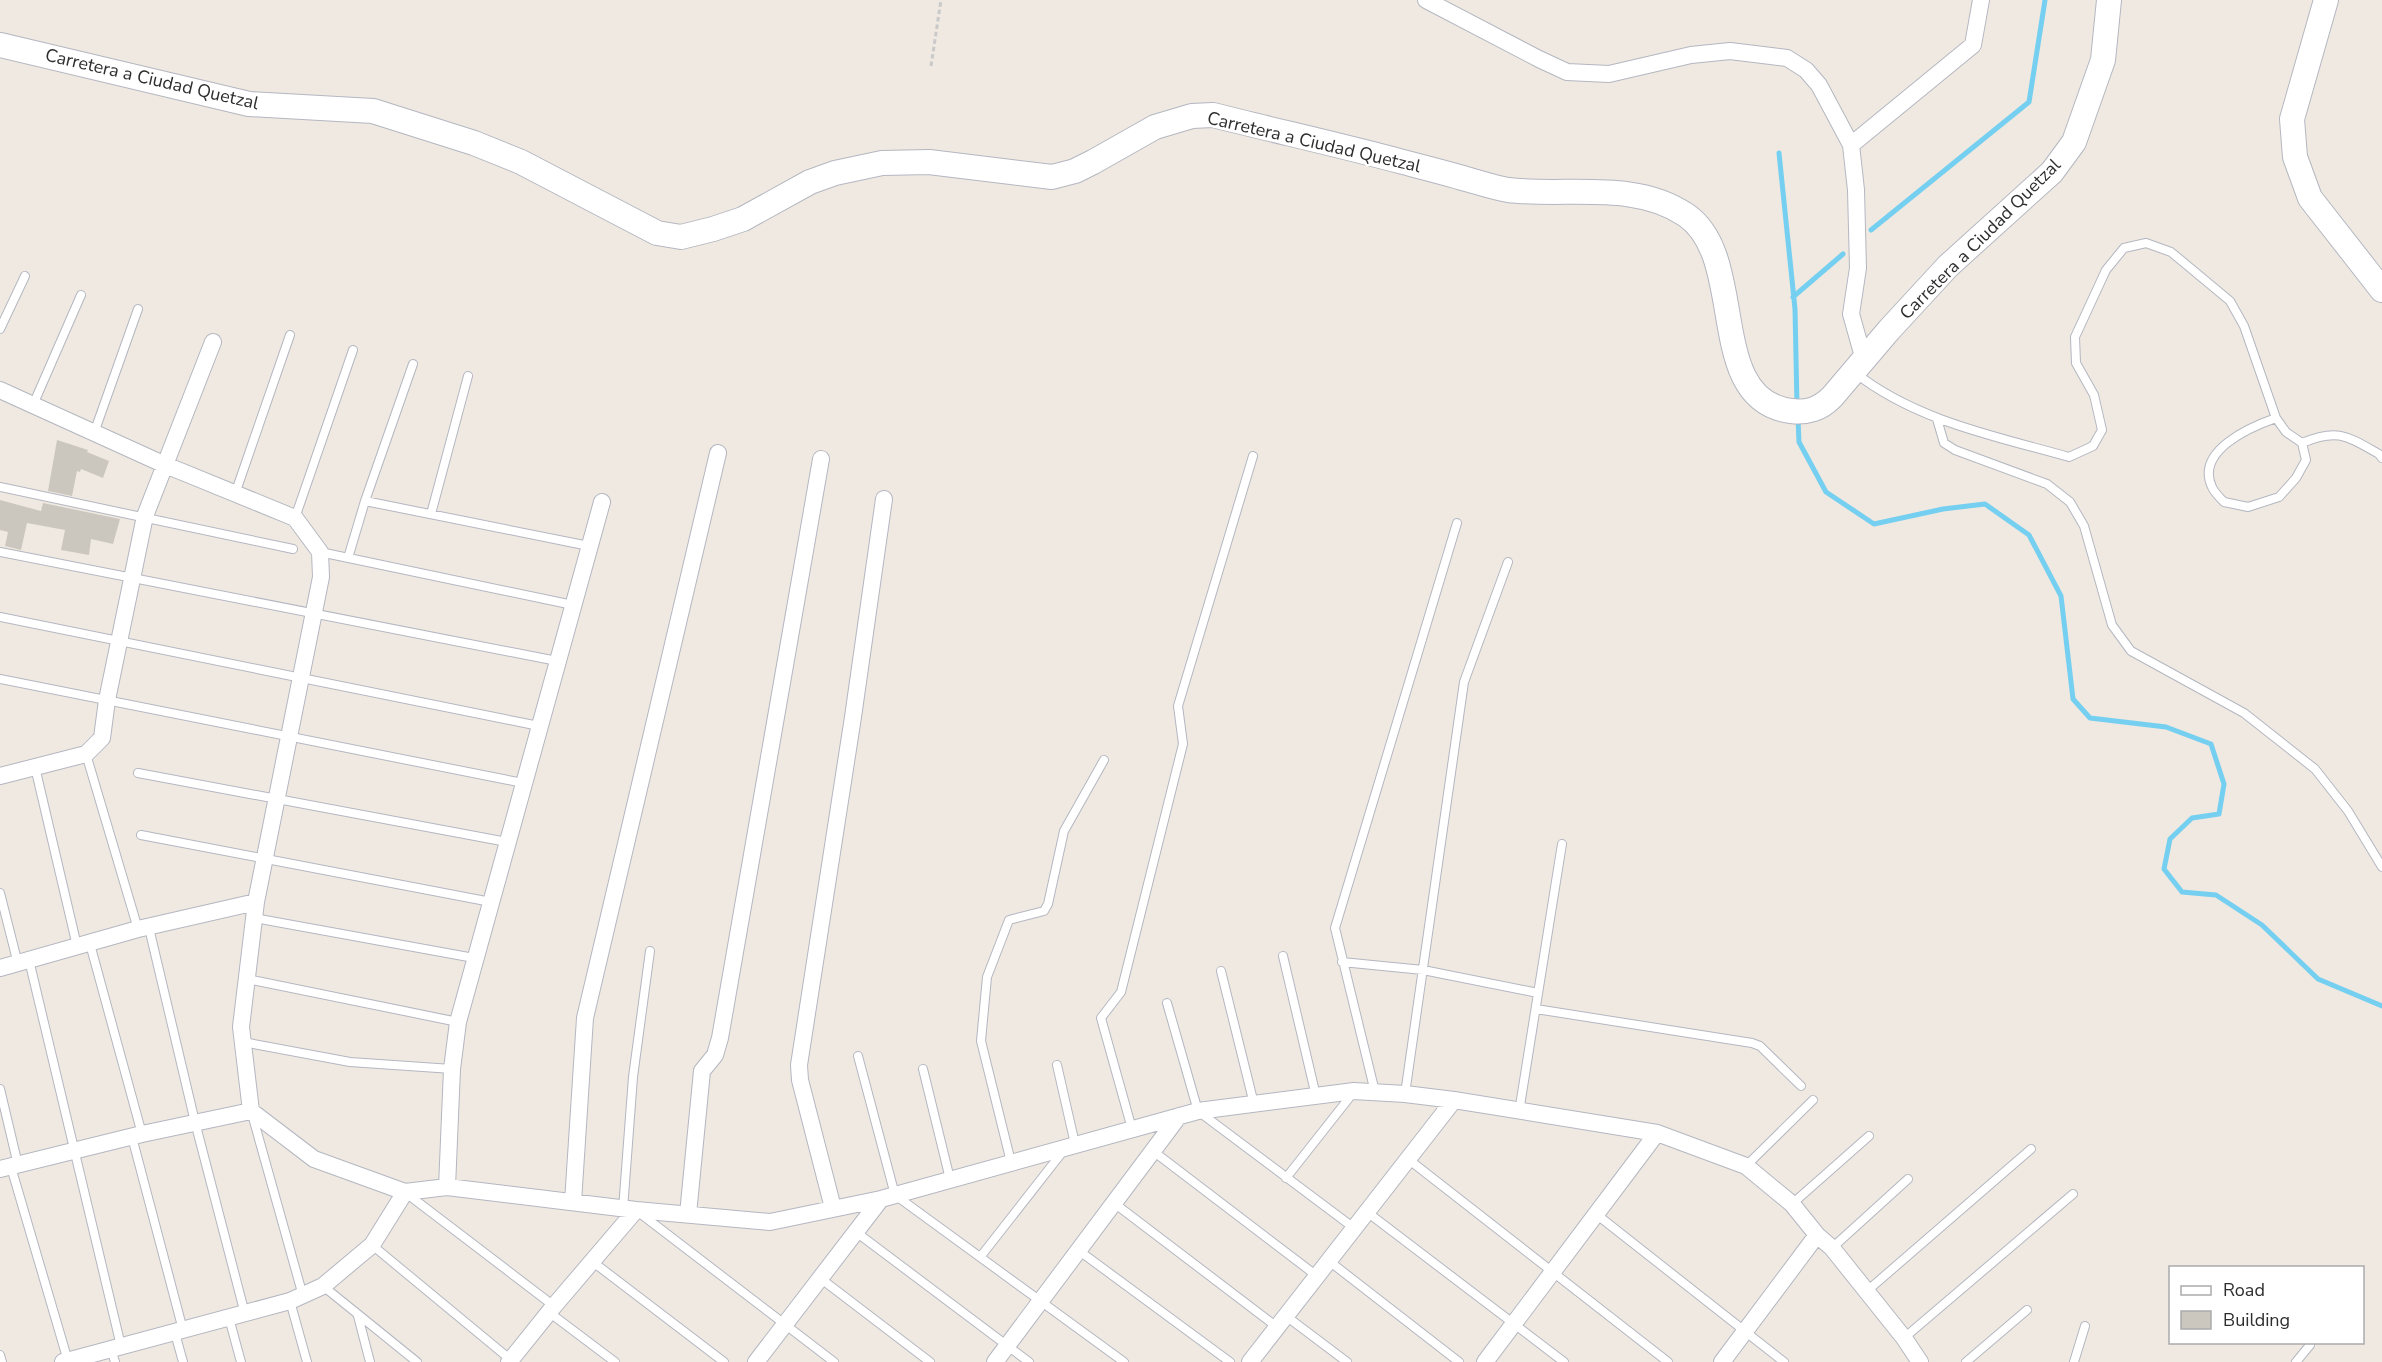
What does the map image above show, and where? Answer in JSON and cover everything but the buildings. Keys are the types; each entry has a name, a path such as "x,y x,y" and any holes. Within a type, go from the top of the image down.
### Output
{"main road":[{"name":"Carretera a Ciudad Quetzal","path":"0,45 249,104 373,111 474,143 521,162 657,233 681,237 743,219 810,182 861,166 929,162 1052,177 1075,171 1155,127 1192,116 1213,115 1362,151 1507,190 1618,193 1655,201 1687,216 1709,241 1721,275 1734,350 1754,391 1762,400 1777,409 1806,412 1826,404 1948,266 2052,172 2074,142 2103,60 2109,0"},
{"path":"2326,0 2292,119 2295,157 2310,198 2382,290"}],"street":[{"path":"1426,0 1567,72 1610,74 1691,55 1730,51 1787,58 1806,69 1819,85 1851,146 1856,190 1858,268 1851,314 1859,366"},
{"path":"1851,146 1973,45 1981,0"},
{"path":"0,776 86,753 102,738 107,700 145,516 213,342"},
{"path":"0,390 164,464 295,518 320,552 321,577 255,910 241,1027 251,1111 314,1159 405,1192 447,1187 630,1209 770,1222 888,1197 1198,1112 1354,1091 1454,1100 1657,1133 1746,1166 1792,1204 1817,1235 1832,1248 1904,1338 1920,1362"},
{"path":"573,1202 585,1018 718,453"},
{"path":"688,1215 702,1071 715,1055 720,1038 821,459"},
{"path":"833,1208 800,1080 799,1065 884,499"},
{"path":"447,1187 452,1070 458,1022 602,502"},
{"path":"0,968 143,929 255,910"},
{"path":"1250,1362 1454,1100"},
{"path":"10,1167 195,1122 251,1111"},
{"path":"994,1362 1179,1116"},
{"path":"1485,1362 1657,1133"},
{"path":"66,1361 116,1352 297,1299 324,1286 372,1245 405,1192"},
{"path":"756,1362 856,1232 888,1197"},
{"path":"512,1361 593,1262 630,1209"},
{"path":"1722,1362 1817,1235"}],"lane":[{"path":"1859,366 1885,395 1937,419 2069,457 2093,446 2102,430 2094,395 2076,363 2076,337 2106,270 2124,248 2146,243 2171,252 2230,301 2244,326 2276,418 2286,432 2302,443 2306,460 2296,478 2279,497 2248,507 2223,502 2212,487 2209,471 2212,460 2225,444 2240,433 2276,418"},
{"path":"0,329 25,276"},
{"path":"33,405 81,295"},
{"path":"94,433 138,309"},
{"path":"235,494 290,336"},
{"path":"295,518 353,350"},
{"path":"348,558 365,501 413,364"},
{"path":"431,514 468,376"},
{"path":"1937,419 1944,443 1955,450 2047,484 2070,502 2084,526 2112,625 2131,651 2244,713 2315,769 2348,811 2382,867"},
{"path":"2302,443 2320,435 2345,435 2379,454 2382,458"},
{"path":"1132,1129 1101,1018 1121,992 1183,744 1178,706 1253,456"},
{"path":"0,486 293,549"},
{"path":"365,501 589,546"},
{"path":"1375,1092 1335,928 1457,523"},
{"path":"0,552 557,661"},
{"path":"320,552 573,605"},
{"path":"1405,1094 1464,682 1508,562"},
{"path":"0,617 539,726"},
{"path":"0,679 523,783"},
{"path":"86,753 143,929 195,1122 237,1316 241,1362"},
{"path":"1011,1162 981,1041 987,977 1009,920 1044,911 1048,904 1064,831 1081,797 1104,760"},
{"path":"35,767 137,1136 179,1332 183,1362"},
{"path":"138,773 277,797 507,842"},
{"path":"141,835 491,902"},
{"path":"1519,1112 1562,844"},
{"path":"0,893 23,962 75,1151 116,1352"},
{"path":"255,910 474,958"},
{"path":"650,951 633,1077 630,1209 834,1362"},
{"path":"1283,956 1316,1096"},
{"path":"1342,962 1423,970 1538,993"},
{"path":"1221,971 1254,1104"},
{"path":"247,979 458,1022"},
{"path":"1167,1003 1198,1112 1354,1228"},
{"path":"1536,1009 1752,1042 1760,1046 1802,1086"},
{"path":"243,1042 350,1062 452,1070"},
{"path":"858,1056 888,1197 981,1256 1124,1362"},
{"path":"981,1256 1071,1145 1057,1065"},
{"path":"923,1069 950,1179"},
{"path":"0,1089 10,1167 66,1361"},
{"path":"1286,1178 1354,1091"},
{"path":"1746,1166 1813,1100"},
{"path":"251,1111 297,1299 307,1362"},
{"path":"1792,1204 1869,1136"},
{"path":"1867,1292 2031,1149"},
{"path":"1153,1150 1317,1276"},
{"path":"1408,1159 1668,1362"},
{"path":"1832,1248 1908,1179"},
{"path":"405,1192 615,1362"},
{"path":"1904,1338 2073,1194"},
{"path":"1114,1203 1281,1322 1347,1362"},
{"path":"1367,1212 1564,1362"},
{"path":"1596,1214 1784,1362"},
{"path":"856,1232 1029,1362"},
{"path":"372,1245 512,1361"},
{"path":"1078,1250 1230,1362"},
{"path":"1329,1261 1459,1362"},
{"path":"593,1262 724,1362"},
{"path":"820,1278 930,1362"},
{"path":"324,1286 417,1362"},
{"path":"1966,1362 2027,1310"},
{"path":"358,1315 370,1362"},
{"path":"2074,1362 2085,1326"},
{"path":"2296,1362 2310,1345"},
{"path":"0,1355 2,1362"}],"path":[{"path":"931,66 941,0"}],"waterway":[{"path":"1871,230 2029,102 2045,0"},
{"path":"1779,153 1795,309 1797,406"},
{"path":"1793,297 1843,254"},
{"path":"1798,418 1799,442 1826,492 1874,524 1943,509 1985,504 2029,535 2061,596 2073,699 2090,718 2166,727 2211,744 2224,784 2219,814 2192,818 2170,839 2164,869 2182,892 2216,895 2262,925 2318,979 2382,1006"}]}
